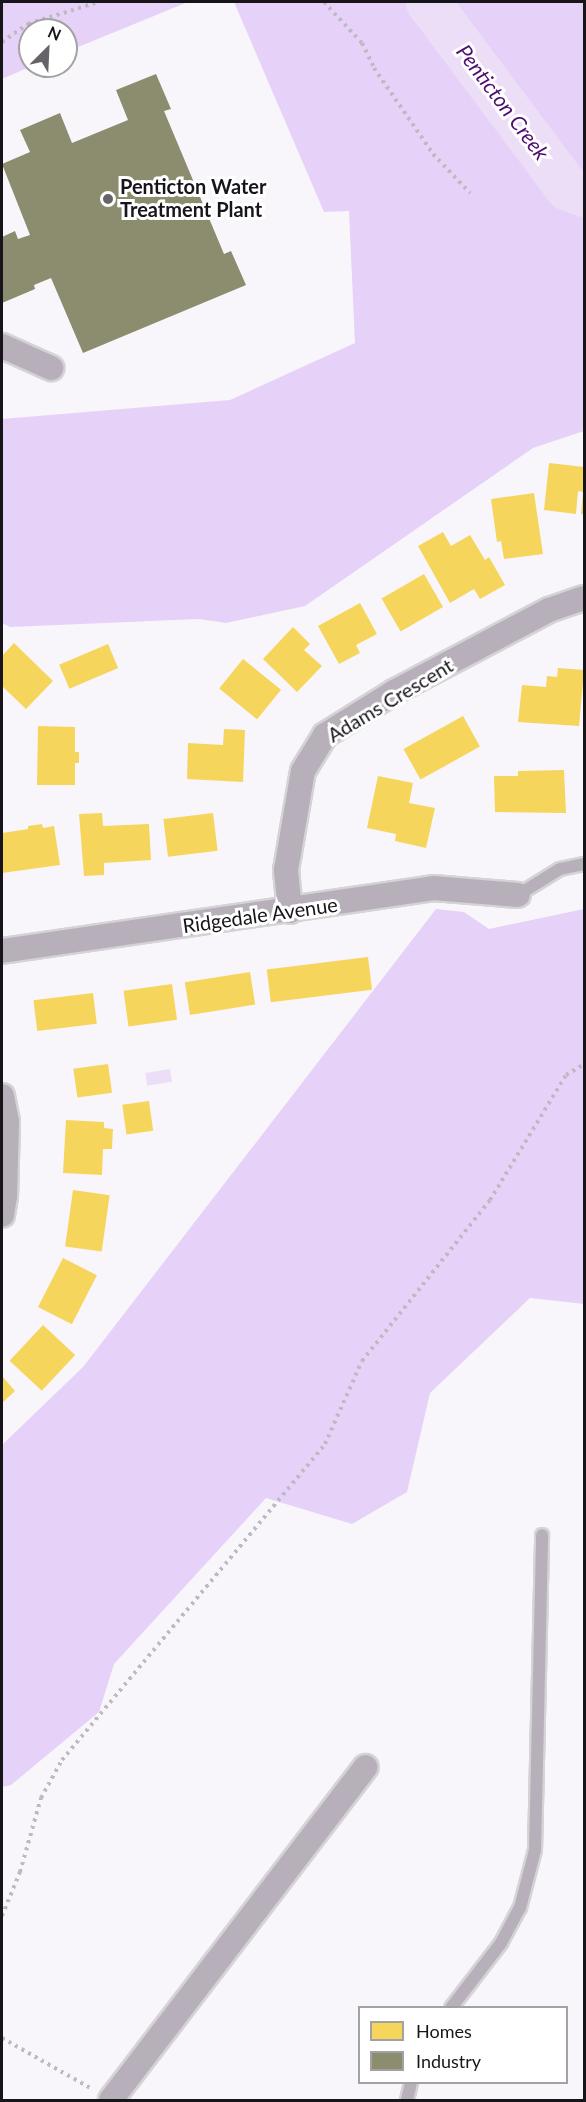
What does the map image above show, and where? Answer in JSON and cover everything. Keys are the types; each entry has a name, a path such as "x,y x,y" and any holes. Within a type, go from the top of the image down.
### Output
{"street":[{"path":"2,346 51,368"},
{"name":"Adams Crescent","path":"290,911 286,870 303,771 325,735 394,693 549,610 585,598"},
{"name":"Ridgedale Avenue","path":"2,951 290,911 433,888 518,895"},
{"path":"2,1096 5,1196 2,1215"},
{"path":"111,2100 366,1767"}],"lane":[{"path":"518,895 560,869 585,864"},
{"path":"452,2006 501,1943 520,1908 535,1850 542,1535"},
{"path":"406,2100 410,2084"}],"path":[{"path":"2,42 28,24 98,2"},
{"path":"324,2 362,43 374,68 433,154 470,193"},
{"path":"2,1916 20,1872 41,1798 62,1760 325,1444 362,1361 490,1200 566,1075 585,1064"},
{"path":"2,2038 111,2100"}],"shaded area":[{"path":"2,2 188,2 78,47 78,18 18,18 18,72 2,79"},
{"path":"234,2 584,2 584,431 533,448 305,606 226,623 199,619 10,627 2,623 2,419 230,400 355,343 349,211 324,212"},
{"path":"436,909 464,912 489,929 584,909 584,1304 530,1298 430,1393 407,1492 352,1524 266,1498 114,1664 99,1712 11,1785 2,1787 2,1445 83,1367"},
{"path":"170,1069 172,1082 147,1086 145,1073"}],"building: Homes":[{"path":"549,463 584,467 584,514 581,514 583,492 578,491 576,514 544,510"},
{"path":"534,493 543,554 504,559 501,541 497,542 491,499"},
{"path":"443,532 451,546 470,535 485,560 489,557 505,585 480,599 474,589 450,603 418,546"},
{"path":"424,574 443,607 401,631 382,598"},
{"path":"360,603 377,634 356,645 360,653 339,664 318,626"},
{"path":"293,627 310,644 304,650 322,666 297,692 263,659"},
{"path":"14,643 53,681 26,709 2,686 2,656"},
{"path":"108,644 118,668 69,689 59,665"},
{"path":"243,659 281,690 257,719 219,689"},
{"path":"558,668 584,670 579,726 518,722 522,685 546,687 547,676 557,677"},
{"path":"463,716 480,747 420,780 404,749"},
{"path":"38,726 75,727 75,752 79,752 79,763 75,763 75,785 37,785"},
{"path":"224,729 245,730 243,782 187,779 188,743 223,745"},
{"path":"564,770 566,813 495,812 494,776 518,776 518,771"},
{"path":"378,776 413,783 409,803 435,808 426,848 395,841 396,834 367,828"},
{"path":"102,813 103,826 149,824 151,860 104,863 104,875 84,876 79,814"},
{"path":"213,813 218,851 168,857 163,819"},
{"path":"42,824 43,828 54,826 60,865 2,873 2,833 28,829 28,826"},
{"path":"368,957 372,990 271,1002 267,969"},
{"path":"250,972 255,1005 190,1015 185,982"},
{"path":"172,984 177,1020 128,1026 123,991"},
{"path":"93,993 97,1024 37,1031 33,1000"},
{"path":"108,1064 112,1093 77,1098 73,1069"},
{"path":"149,1101 153,1131 126,1134 122,1105"},
{"path":"66,1120 104,1122 104,1128 113,1129 112,1149 103,1149 102,1175 63,1173"},
{"path":"73,1190 110,1195 102,1252 65,1246"},
{"path":"63,1258 97,1275 72,1324 38,1307"},
{"path":"43,1325 75,1355 42,1391 10,1361"},
{"path":"2,1376 15,1391 2,1403"}],"building: Industry":[{"name":"Penticton Water Treatment Plant","path":"156,74 171,109 164,111 224,254 231,251 246,285 83,353 51,278 34,285 35,289 2,303 2,237 15,231 18,239 30,235 2,164 30,152 20,130 60,113 72,143 128,120 116,90"}],"waterway":[{"name":"Penticton Creek","path":"428,2 567,188 584,194"}],"place":[{"name":"Penticton Water Treatment Plant","path":"108,199"}]}
